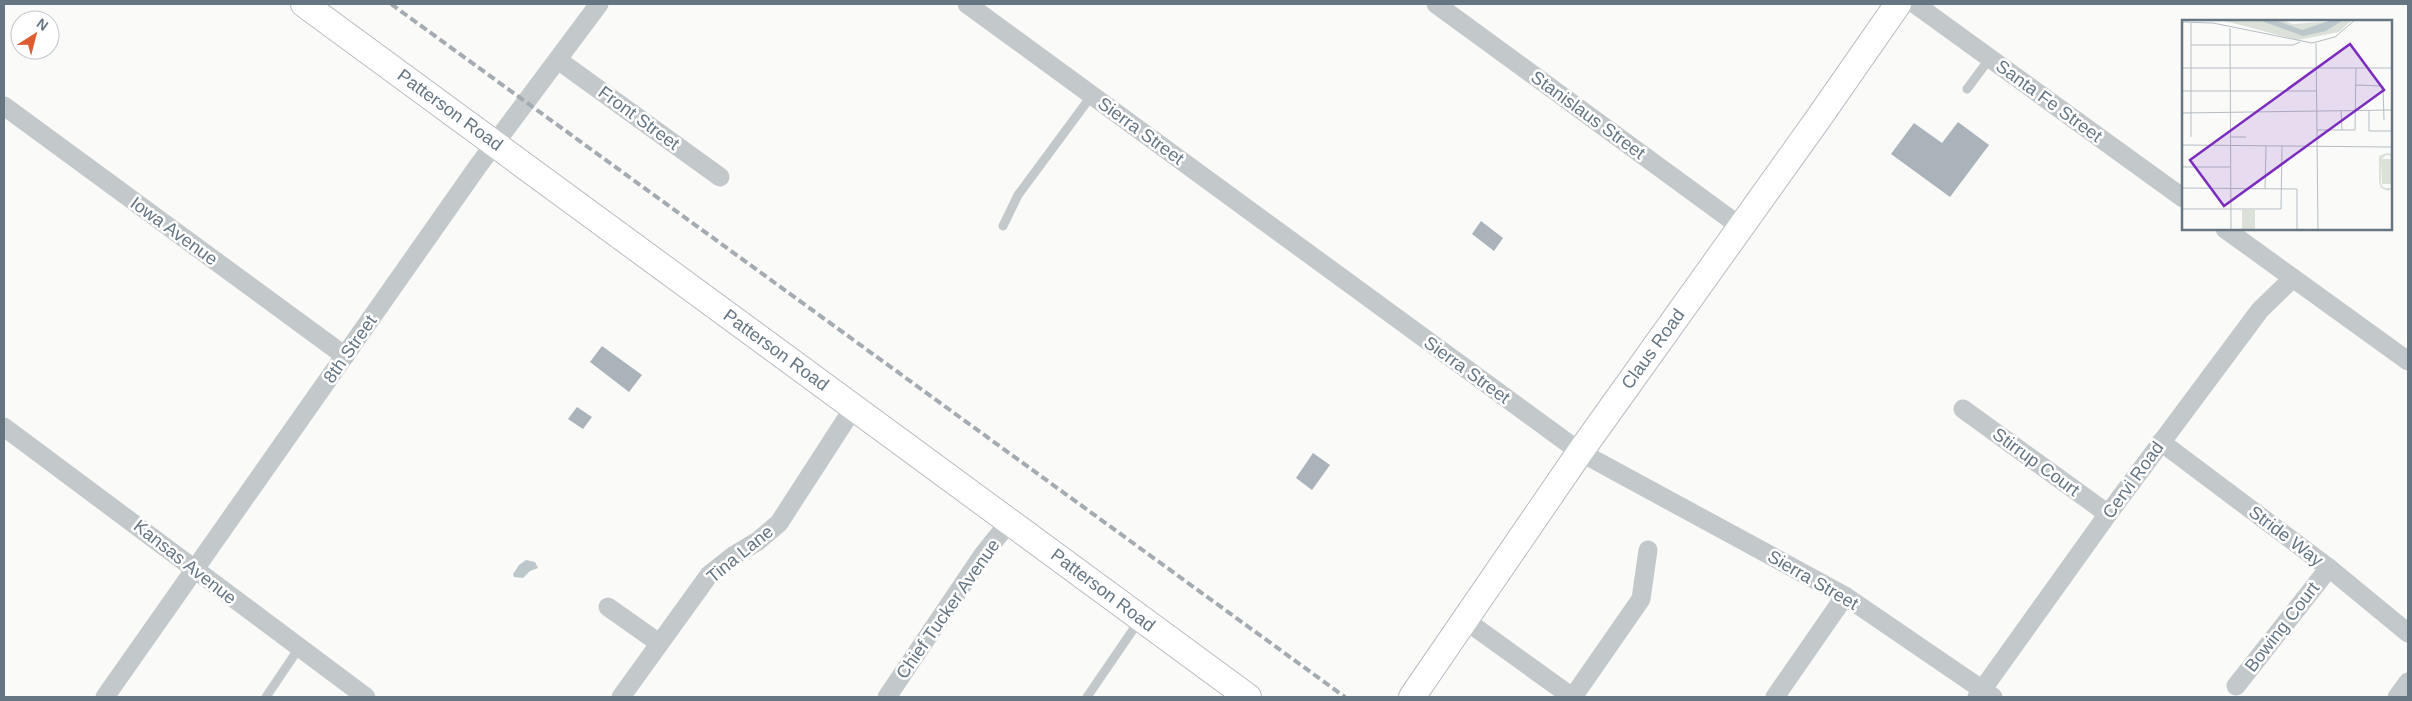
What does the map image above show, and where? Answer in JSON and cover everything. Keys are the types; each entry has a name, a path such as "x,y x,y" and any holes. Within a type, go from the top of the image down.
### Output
{"main road":[{"name":"Patterson Road","path":"304,4 1248,697"},
{"name":"Claus Road","path":"1412,697 1580,452 1898,4"}],"street":[{"name":"8th Street","path":"105,697 345,356 598,4"},
{"name":"Sierra Street","path":"967,4 1580,452 1845,596 1984,695"},
{"name":"Stanislaus Street","path":"1436,4 1741,226"},
{"name":"Santa Fe Street","path":"1914,4 2182,197"},
{"name":"Front Street","path":"558,60 720,177"},
{"name":"Iowa Avenue","path":"4,106 345,356"},
{"path":"2226,230 2408,361"},
{"name":"Cervi Road","path":"1984,695 2108,514 2260,310 2293,278"},
{"name":"Tina Lane","path":"621,697 709,575 733,556 758,541 778,523 854,407"},
{"name":"Stirrup Court","path":"1963,409 2108,514"},
{"name":"Kansas Avenue","path":"4,427 175,552 366,697"},
{"name":"Stride Way","path":"2162,442 2329,568 2408,633"},
{"name":"Chief Tucker Avenue","path":"887,697 982,556 1010,521"},
{"path":"1465,620 1572,697 1641,599 1648,550"},
{"name":"Bowing Court","path":"2236,686 2329,568"},
{"path":"1775,697 1845,596"},
{"path":"608,606 659,643"},
{"path":"2397,697 2408,682"}],"lane":[{"path":"1967,89 1990,58"},
{"path":"1003,226 1018,195 1092,95"},
{"path":"1087,697 1141,619"},
{"path":"266,697 299,648"}],"shaded area":[{"path":"526,560 535,562 538,568 530,571 523,578 514,577 513,574 519,565"}],"building":[{"path":"1958,122 1989,145 1950,197 1891,154 1914,123 1942,143"},
{"path":"1481,221 1503,238 1494,251 1472,234"},
{"path":"602,346 642,375 629,392 590,362"},
{"path":"577,407 592,417 583,429 568,419"},
{"path":"1313,453 1330,465 1312,490 1296,478"}],"railway":[{"path":"391,4 1345,697"}]}
